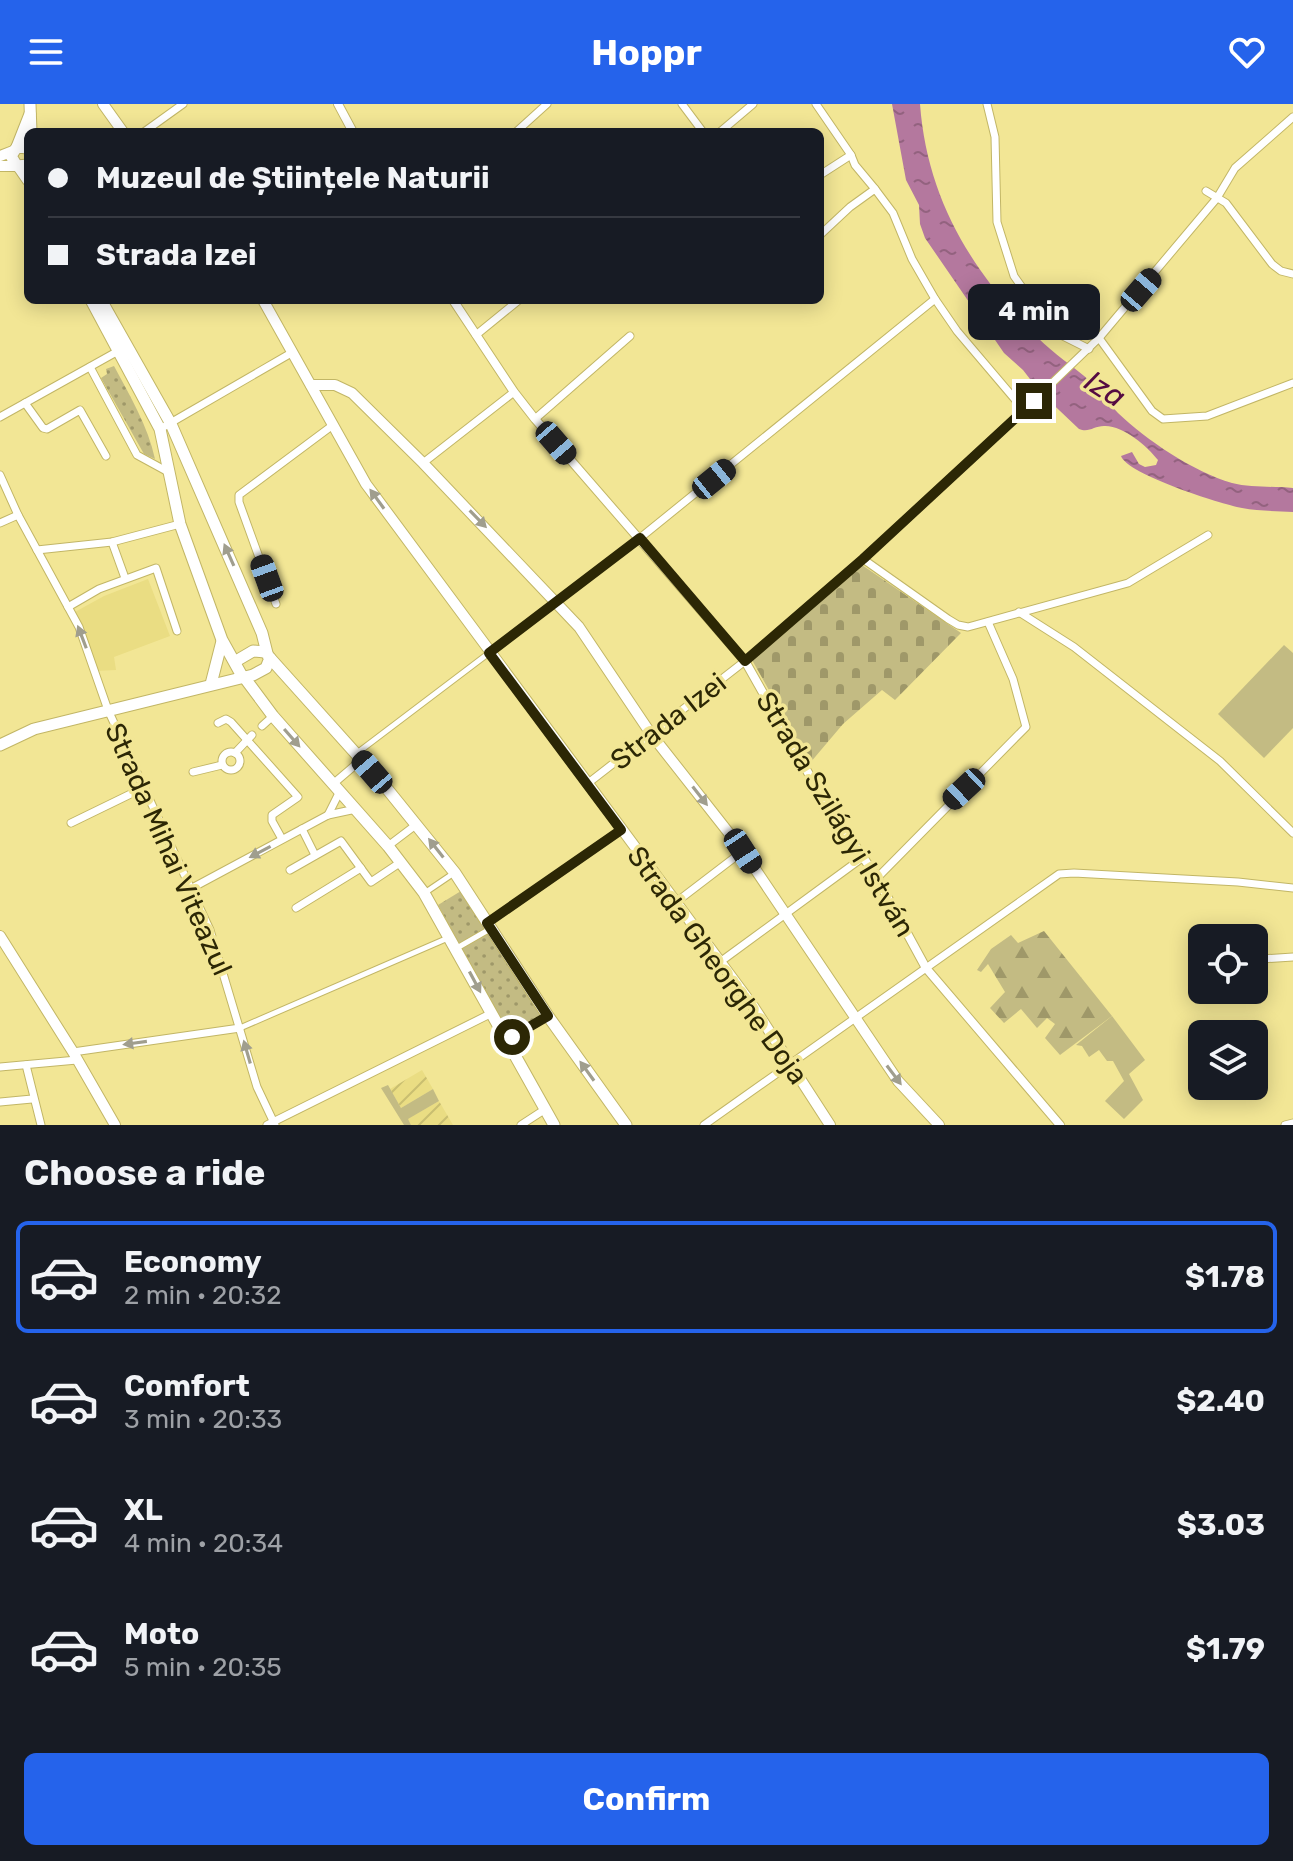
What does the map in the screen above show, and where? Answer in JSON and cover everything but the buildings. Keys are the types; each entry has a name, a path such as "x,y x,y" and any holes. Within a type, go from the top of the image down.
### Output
{"main road":[{"path":"103,104 116,128"},
{"path":"0,156 20,148"},
{"path":"20,148 12,159 22,166"},
{"path":"0,166 22,166"},
{"path":"94,304 198,486 262,633 268,656 417,824 455,873 548,1016 626,1125"},
{"path":"103,304 122,349"},
{"name":"Strada Gheorghe Doja","path":"267,304 366,484 720,962 830,1125"},
{"path":"311,385 335,385 352,393 557,601 615,677 651,734 743,851 898,1081 939,1125"},
{"path":"166,427 170,473 180,524 222,640 243,676 273,716 388,846 424,893 554,1125"},
{"path":"174,491 182,483 198,486"},
{"path":"211,684 222,640"},
{"path":"211,684 253,651 268,656"},
{"path":"0,745 34,729 264,670 268,656"},
{"path":"0,936 115,1125"}],"street":[{"path":"150,128 183,104"},
{"path":"338,104 351,128"},
{"path":"520,128 547,104"},
{"path":"682,104 700,128"},
{"path":"727,128 753,104"},
{"path":"816,104 855,165 893,213 912,259 935,299 957,331 1024,410"},
{"path":"987,104 995,137 997,222 1014,276 1053,331 1089,349"},
{"name":"Strada Izei","path":"587,784 745,661 863,559 1034,401 1099,338 1217,198 1235,168 1293,117"},
{"path":"824,172 851,155"},
{"path":"824,231 875,189"},
{"path":"1206,191 1226,203 1272,264 1281,271 1293,274"},
{"path":"1281,271 1293,266"},
{"path":"328,815 336,788 359,757 640,538 935,299"},
{"name":"Strada Szilágyi István","path":"456,304 535,419 745,661 815,785 877,878 926,968 1060,1125"},
{"path":"476,335 514,304"},
{"path":"535,419 630,336"},
{"path":"1099,338 1152,411 1163,419 1207,416 1293,383"},
{"path":"0,417 122,349"},
{"path":"166,427 293,352"},
{"path":"90,367 137,455 170,473"},
{"path":"423,463 514,392"},
{"path":"25,403 43,428 47,429 80,410 106,456"},
{"path":"276,604 239,495 333,425"},
{"name":"Strada Mihai Viteazul","path":"0,475 18,515 79,627 108,710 192,888 214,944 271,1124"},
{"path":"0,523 18,515"},
{"path":"37,550 112,542 180,524"},
{"path":"863,559 958,625 968,627 1136,580 1208,535"},
{"path":"112,542 125,578"},
{"path":"68,607 99,589 156,568 177,631"},
{"path":"1019,612 1074,647 1220,761 1293,833"},
{"path":"877,878 1026,727 1013,679 988,622"},
{"path":"262,726 273,716"},
{"path":"218,723 226,719 250,737 298,797 272,815 282,839"},
{"path":"222,765 225,754 235,753 250,737"},
{"path":"222,765 228,770 238,767 240,760 235,753"},
{"path":"193,772 222,765"},
{"path":"71,823 145,787"},
{"path":"192,888 328,815 356,809"},
{"path":"388,846 417,824"},
{"path":"302,829 315,855"},
{"path":"457,949 621,830"},
{"path":"290,870 341,841 371,882 401,862"},
{"path":"675,903 743,851"},
{"path":"720,962 862,858"},
{"path":"296,908 361,868"},
{"path":"424,893 455,873"},
{"path":"709,1124 1059,874 1118,875 1293,888"},
{"path":"0,1067 240,1028 450,937"},
{"path":"1268,959 1293,957"},
{"path":"271,1124 492,1013"},
{"path":"506,1040 548,1016"},
{"path":"26,1065 32,1099 41,1125"},
{"path":"0,1102 32,1099"},
{"path":"521,1125 544,1110"},
{"path":"1285,1125 1293,1123"}],"shaded area":[{"path":"148,579 170,636 114,657 116,670 96,671 75,612 104,596"},
{"path":"422,1070 433,1089 401,1108 390,1089"},
{"path":"439,1101 453,1125 411,1125 407,1119"}],"green space":[{"path":"114,366 143,423 155,459 144,454 101,378 107,374 106,369"},
{"path":"862,565 961,633 895,700 882,690 843,724 810,763 752,660"},
{"path":"1284,645 1293,653 1293,728 1264,758 1218,714"},
{"path":"461,891 542,1014 508,1034 438,905"},
{"path":"1044,931 1112,1016 1060,1055 1045,1038 1055,1024 1047,1018 1037,1028 1021,1009 1004,1023 990,1008 1005,992 988,964 981,972 977,970 991,949 1011,935 1018,943"},
{"path":"1112,1016 1145,1060 1129,1074 1143,1100 1124,1119 1105,1101 1124,1081 1113,1061 1107,1061 1099,1050 1089,1057 1082,1046 1076,1045"},
{"path":"388,1085 401,1108 433,1089 439,1101 408,1119 411,1125 404,1125 381,1088"}],"water":[{"path":"892,104 920,104 932,171 957,232 993,287 1038,338 1090,381 1118,413 1156,444 1202,471 1232,483 1293,488 1293,512 1231,505 1196,495 1139,471 1121,456 1132,452 1139,464 1145,467 1156,465 1158,460 1134,437 1111,427 1079,429 1040,392 1023,370 1004,353 925,238 920,224 919,205 906,180"}],"route":[{"path":"512,1037 548,1016 487,923 621,830 489,653 640,538 745,661 863,559 1034,401"}],"water label":[{"name":"Iza","path":"1105,389"}]}
